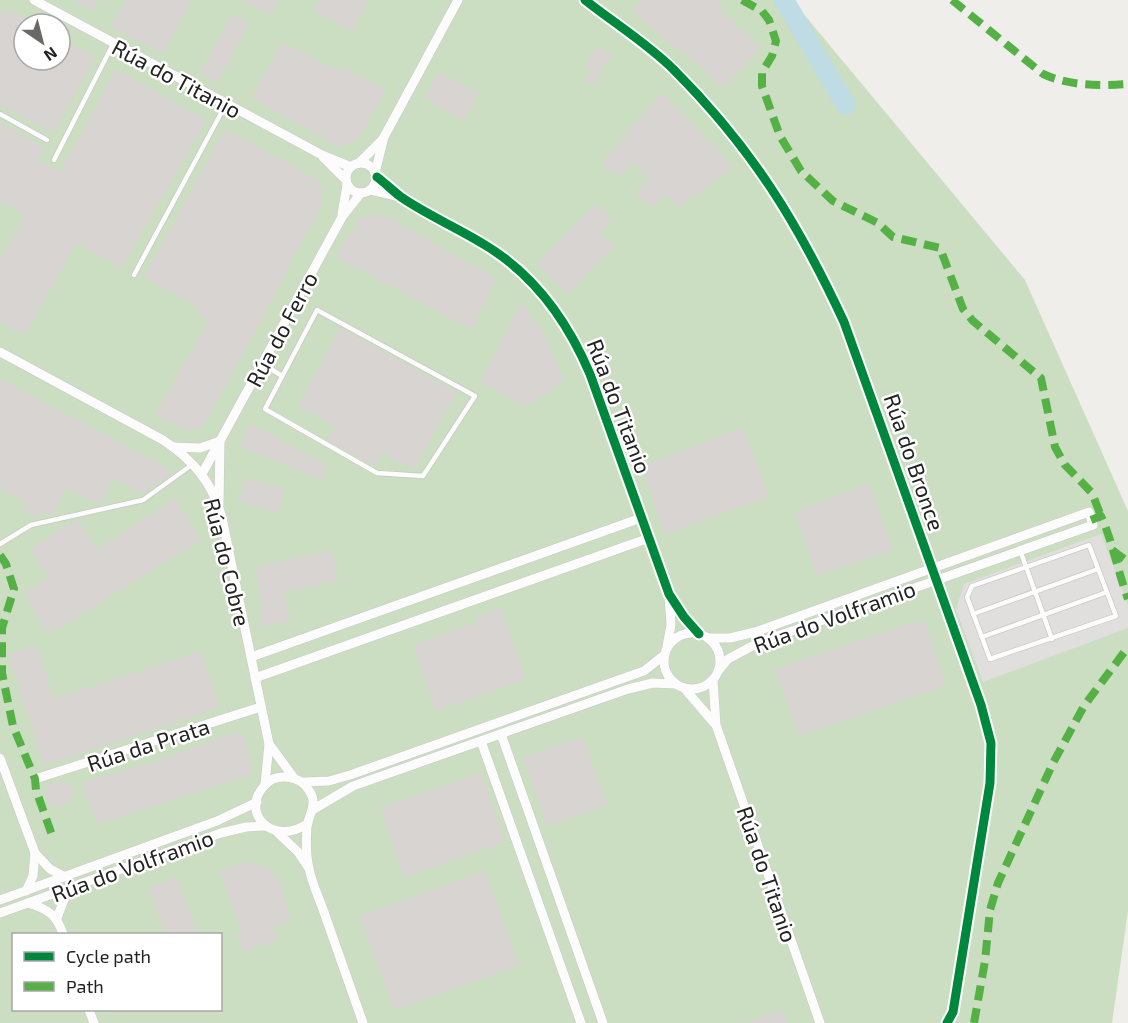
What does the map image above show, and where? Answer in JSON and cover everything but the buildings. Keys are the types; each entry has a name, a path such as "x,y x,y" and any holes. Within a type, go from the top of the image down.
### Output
{"street":[{"name":"Rúa do Titanio","path":"34,0 322,155 355,165"},
{"path":"384,137 355,165 347,183 353,191 366,192 376,175 384,137 458,0"},
{"name":"Rúa do Bronce","path":"585,0 673,69 739,141 786,209 817,264 844,322 981,705 992,762 953,1012 947,1023"},
{"name":"Rúa do Titanio","path":"322,155 347,183"},
{"path":"355,165 366,164 376,175"},
{"name":"Rúa do Titanio","path":"376,175 401,197 502,255 530,279 556,310 583,358 669,594"},
{"name":"Rúa do Ferro","path":"342,217 347,183"},
{"name":"Rúa do Titanio","path":"366,192 401,197"},
{"name":"Rúa do Ferro","path":"202,474 342,217 366,192"},
{"name":"Rúa do Cobre","path":"0,352 174,447 202,474 219,507 269,744"},
{"path":"174,447 200,448 220,441"},
{"name":"Rúa do Ferro","path":"219,507 220,441"},
{"name":"Rúa do Volframio","path":"703,636 730,638 754,632 1089,512 1093,525 742,649 728,659 716,676"},
{"path":"251,657 641,518"},
{"path":"255,678 649,538"},
{"path":"669,594 719,652 716,676 716,726"},
{"path":"265,784 275,778 329,781 350,775 644,671 663,656 667,646 671,625 669,594"},
{"path":"667,646 681,635 703,636"},
{"path":"663,656 668,676 675,684 685,689 716,726"},
{"path":"685,689 705,686 716,676"},
{"path":"314,809 353,786 628,689 653,683 675,684"},
{"name":"Rúa da Prata","path":"35,779 261,707"},
{"name":"Rúa do Titanio","path":"716,726 820,1023"},
{"path":"501,734 603,1023"},
{"path":"481,741 581,1023"},
{"path":"269,744 313,799 314,809 308,824 309,869"},
{"path":"269,744 265,784 257,802 260,820 278,832 298,852 309,869 363,1023"},
{"path":"0,758 34,853 33,876 26,891"},
{"name":"Rúa do Volframio","path":"0,900 218,822 257,802"},
{"path":"278,832 290,832 308,824"},
{"name":"Rúa do Volframio","path":"0,913 221,833 246,827 266,826"},
{"path":"34,853 50,869 65,877"},
{"path":"57,918 68,889"},
{"path":"28,903 44,908 57,918 63,933"}],"lane":[{"path":"54,160 112,44"},
{"path":"135,275 226,104"},
{"path":"0,114 47,140"},
{"path":"317,310 475,396 423,476 377,473 265,409 282,376 317,310"},
{"path":"263,364 282,376"},
{"path":"0,544 31,525 143,500 193,464"},
{"path":"1089,545 1098,569 1116,616 990,659 968,597 972,586 1089,545"},
{"path":"1020,550 1052,639"},
{"path":"973,614 1098,569"},
{"path":"982,637 1107,591"}],"green space":[{"path":"0,0 792,0 1025,280 1128,511 1128,911 1112,1023 0,1023"}],"shaded area":[{"path":"1101,534 1128,605 1128,628 983,682 956,610 964,584"}],"waterway":[{"path":"784,0 846,105"}],"marked path":[{"path":"742,0 762,11 769,20 776,41 772,56 762,72 762,86 780,136 801,171 833,201 878,223 893,237 940,248 963,309 973,321 1041,378 1055,447 1065,465 1092,493 1101,516"},
{"path":"952,0 1043,74 1063,81 1085,84 1128,84"},
{"path":"1091,520 1101,516 1128,599"},
{"path":"1112,550 1128,562"},
{"path":"0,555 6,564 14,589 2,628 2,673 13,726 35,779 36,790 53,838"},
{"path":"974,1023 985,961 990,910 998,883 1053,763 1084,706 1128,647"}],"cycle path":[{"path":"585,0 653,51 702,99 750,158 791,219 844,322 981,705 991,743 990,783 953,1012 947,1023"},
{"path":"377,177 411,204 503,257 534,285 560,317 590,374 669,594 699,634"}]}
